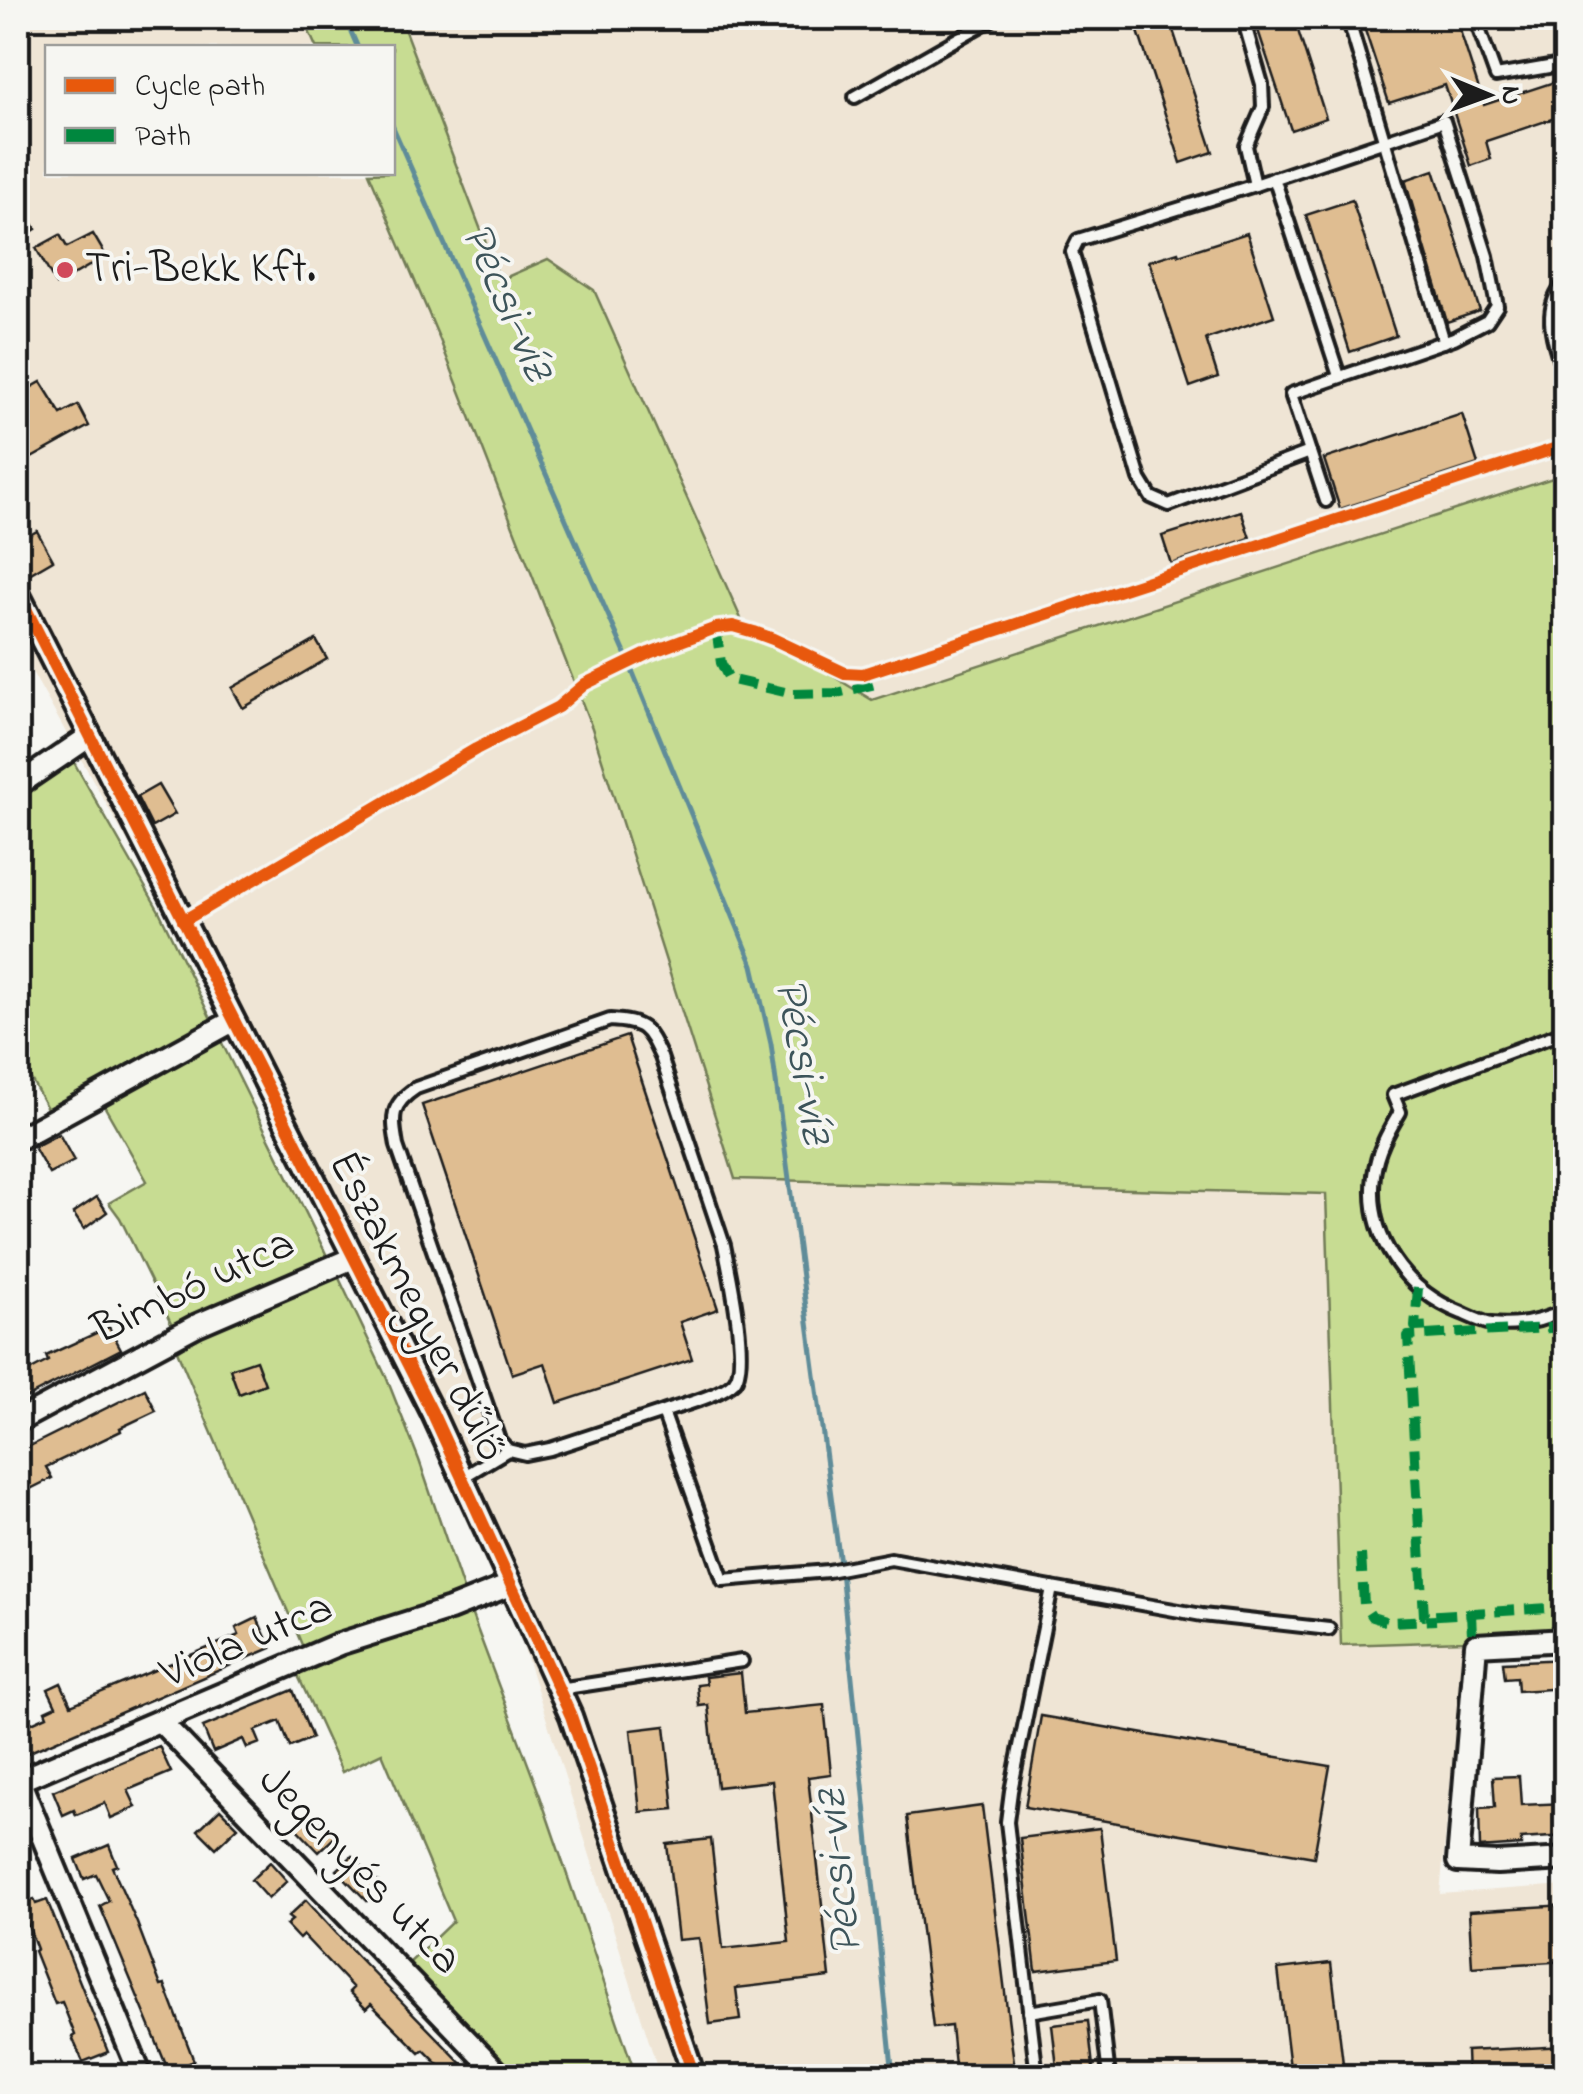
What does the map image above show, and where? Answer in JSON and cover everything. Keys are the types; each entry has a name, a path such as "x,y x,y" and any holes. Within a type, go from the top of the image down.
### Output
{"street":[{"name":"Északmegyer dűlő","path":"18,593 462,1477 571,1716 694,2076"},
{"path":"18,785 90,736"},
{"path":"18,1138 234,1021"},
{"name":"Bimbó utca","path":"18,1420 198,1325 353,1258"},
{"name":"Viola utca","path":"18,1781 339,1644 450,1609 510,1585"},
{"path":"1566,1640 1476,1645 1458,1861 1498,1864 1566,1859"},
{"name":"Jegenyés utca","path":"160,1721 501,2076"},
{"path":"18,1781 141,2076"}],"lane":[{"path":"855,97 994,18"},
{"path":"1243,18 1262,84 1263,107 1246,146 1256,185"},
{"path":"1348,18 1444,342"},
{"path":"1475,18 1496,76 1566,64"},
{"path":"1310,452 1169,505 1151,497 1140,478 1072,252 1078,240 1444,121 1487,256 1497,306 1486,320 1444,342 1291,394 1310,452 1326,501"},
{"path":"1274,178 1339,376"},
{"path":"1566,282 1556,292 1550,311 1550,326 1566,380"},
{"path":"610,1020 631,1022 650,1032 724,1245 742,1364 738,1379 726,1388 662,1412 526,1454 508,1450 499,1440 397,1146 392,1120 399,1099 416,1088 610,1020"},
{"path":"1566,1031 1393,1096 1400,1112 1381,1148 1373,1186 1382,1238 1392,1259 1418,1288 1448,1307 1489,1324 1526,1323 1566,1310"},
{"path":"662,1412 723,1580 828,1571 891,1559 1202,1615 1328,1629"},
{"path":"462,1477 508,1450"},
{"path":"1037,2076 1008,1822 1052,1588"},
{"path":"558,1689 742,1661"},
{"path":"1029,2012 1100,2000 1109,2076"}],"shaded area":[{"path":"18,18 303,18 315,45 45,45 45,175 370,175 440,340 592,728 735,1179 1327,1194 1341,1644 1464,1641 1440,1894 1565,1885 1565,2076 660,2076 502,1579 185,944 18,647"},
{"path":"400,18 1565,18 1565,474 872,700 742,621 594,290 501,280"}],"green space":[{"path":"303,18 400,18 500,280 548,259 594,290 742,621 872,700 1565,474 1565,1634 1341,1645 1326,1194 735,1179 592,728 440,340 370,175 395,175 395,45 315,45"},
{"path":"72,759 159,911 213,1023 48,1110 18,1055 18,795"},
{"path":"220,1039 330,1262 177,1335 109,1203 147,1181 102,1102"},
{"path":"338,1276 387,1379 464,1592 305,1652 177,1351 206,1330"},
{"path":"470,1610 540,1796 636,2076 515,2076 408,1964 453,1921 382,1753 342,1772 295,1669"}],"building":[{"path":"1169,18 1213,152 1181,163 1135,22"},
{"path":"1254,18 1294,18 1326,118 1291,130"},
{"path":"1361,18 1456,18 1484,105 1554,82 1564,115 1486,141 1491,159 1471,166 1445,85 1389,103"},
{"path":"1434,170 1480,311 1447,322 1405,180"},
{"path":"18,196 36,229 18,240"},
{"path":"1352,200 1396,336 1350,352 1306,215"},
{"path":"1247,233 1274,316 1206,339 1218,377 1190,387 1149,261"},
{"name":"Tri-Bekk Kft.","path":"93,234 106,256 56,285 36,248 60,235 67,247"},
{"path":"41,382 61,414 78,405 89,426 26,461 18,447 18,395"},
{"path":"1462,414 1478,464 1340,509 1324,459"},
{"path":"1241,511 1250,538 1171,564 1162,536"},
{"path":"37,531 53,560 29,574 18,554 18,542"},
{"path":"316,640 327,659 243,708 232,688"},
{"path":"158,785 175,814 152,827 137,797"},
{"path":"627,1036 718,1309 680,1322 692,1359 558,1403 545,1363 512,1374 422,1105"},
{"path":"59,1134 74,1161 49,1174 34,1147"},
{"path":"97,1197 107,1212 84,1229 73,1213"},
{"path":"109,1327 121,1349 18,1402 18,1377 48,1361 46,1356"},
{"path":"256,1360 265,1384 239,1394 230,1369"},
{"path":"145,1389 156,1411 46,1467 52,1478 30,1489 18,1464 18,1452"},
{"path":"257,1618 271,1648 18,1757 18,1729 47,1716 45,1711 56,1706 48,1689 61,1683 71,1705 239,1635 236,1628"},
{"path":"1566,1659 1566,1688 1518,1691 1517,1677 1505,1678 1503,1662"},
{"path":"741,1673 745,1713 824,1705 831,1774 808,1777 830,1977 736,1988 740,2020 710,2024 699,1938 678,1940 667,1844 711,1839 723,1949 789,1942 772,1781 717,1787 708,1705 699,1706 697,1685 706,1684 705,1677"},
{"path":"293,1690 312,1738 290,1747 280,1721 255,1731 260,1743 247,1748 243,1739 213,1752 203,1727"},
{"path":"1041,1716 1330,1766 1314,1857 1025,1807"},
{"path":"665,1726 674,1809 640,1812 631,1730"},
{"path":"159,1746 171,1772 128,1790 136,1807 111,1818 105,1803 76,1815 74,1810 63,1815 53,1791"},
{"path":"1519,1776 1521,1805 1566,1803 1566,1836 1521,1839 1521,1845 1480,1848 1479,1808 1495,1807 1493,1777"},
{"path":"982,1806 1016,2076 956,2076 951,2026 933,2028 907,1816"},
{"path":"220,1809 238,1827 216,1848 198,1830"},
{"path":"311,1810 336,1836 319,1852 294,1826"},
{"path":"1100,1828 1116,1961 1036,1971 1020,1838"},
{"path":"109,1845 117,1865 112,1867 194,2061 169,2072 100,1906 109,1901 96,1874 84,1879 76,1859"},
{"path":"352,1856 382,1886 367,1901 337,1870"},
{"path":"270,1862 287,1881 268,1899 251,1880"},
{"path":"34,1899 36,1904 47,1900 108,2052 83,2062 62,2002 55,2004 34,1951 37,1949 20,1904"},
{"path":"306,1900 474,2076 450,2076 424,2050 420,2053 371,2004 366,2009 349,1992 353,1988 303,1935 299,1939 286,1925 292,1920 288,1917"},
{"path":"1566,1905 1566,1961 1472,1967 1469,1911"},
{"path":"1331,1963 1344,2072 1291,2076 1278,1969"},
{"path":"1088,2021 1094,2076 1058,2076 1052,2025"},
{"path":"1566,2046 1566,2076 1467,2076 1466,2051"}],"waterway":[{"name":"Pécsi-víz","path":"345,18 357,45"},
{"name":"Pécsi-víz","path":"395,132 624,651 753,965 771,1044 841,1571 893,2076"}],"marked path":[{"path":"716,628 721,663 729,679 794,694 837,693 876,684"},
{"path":"1418,1288 1415,1327 1434,1326"},
{"path":"1566,1327 1408,1336 1424,1616 1566,1607"},
{"path":"1361,1554 1364,1605 1372,1617 1388,1622 1436,1620"},
{"path":"1471,1613 1472,1635"}],"cycle path":[{"path":"183,921 476,749 558,707 585,684 649,653 716,628 733,626 754,632 845,673 863,674 1566,445"},
{"path":"18,593 432,1412 571,1716 694,2076"}],"place":[{"name":"Tri-Bekk Kft.","path":"65,270"}]}
